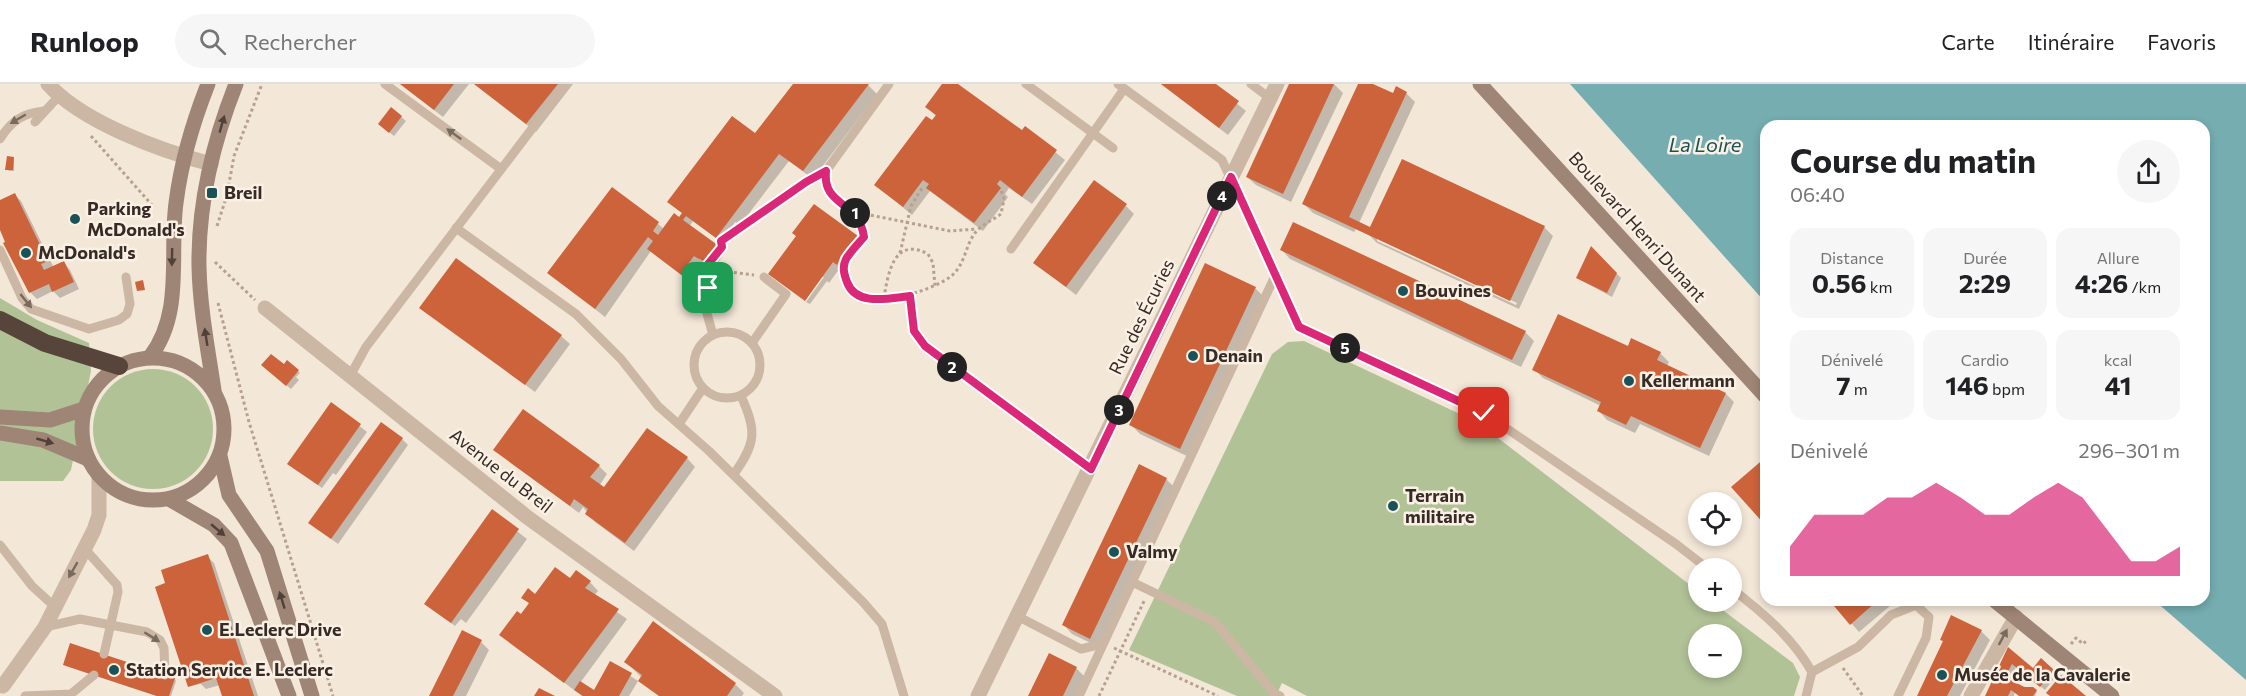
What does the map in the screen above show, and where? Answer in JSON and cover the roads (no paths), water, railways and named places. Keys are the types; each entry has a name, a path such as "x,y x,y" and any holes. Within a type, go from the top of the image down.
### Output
{"highway":[{"path":"0,320 45,343 119,366"}],"main road":[{"path":"150,357 165,334 172,309 174,218 185,157 208,84"},
{"path":"236,84 211,164 202,218 199,266 204,321 215,392 225,423 220,456 229,495 267,552 312,696"},
{"name":"Boulevard Henri Dunant","path":"1479,84 1760,390"},
{"path":"215,392 194,370 180,362 150,357 119,366 104,377 91,392 84,409 81,435 88,459 99,476 113,489 130,497 150,501 169,499 190,490 208,475 220,456"},
{"path":"0,417 50,420 84,409"},
{"path":"0,433 43,440 88,459"},
{"path":"169,499 214,525 231,543 289,696"},
{"path":"2002,606 2112,696"}],"street":[{"path":"48,84 59,96 84,114 185,157 211,164"},
{"name":"Rue des Écuries","path":"978,696 1091,469 1277,84"},
{"name":"Avenue du Breil","path":"265,308 527,517 776,696"},
{"path":"6,689 45,627 98,521 99,476"},
{"path":"1971,696 2016,617"}],"lane":[{"path":"385,84 501,169"},
{"path":"350,376 366,346 566,84"},
{"path":"855,212 828,192 825,184 826,171 889,84"},
{"path":"1026,84 1113,148"},
{"path":"1251,84 1271,99"},
{"path":"1011,249 1093,133 1121,86 1222,160 1299,327 1484,413 1694,558"},
{"path":"35,122 59,96"},
{"path":"0,139 11,122 31,112 45,111"},
{"path":"456,228 576,314 621,359 658,406 734,474 863,602 882,624 904,696"},
{"path":"0,250 22,298 31,309 89,329 109,324 127,314 130,304 126,277"},
{"path":"705,268 704,303 713,335"},
{"path":"1079,696 1275,276"},
{"path":"752,343 786,294 764,277"},
{"path":"731,332 741,335 752,343 760,360 760,371 750,390 741,396 719,398 703,388 695,376 694,364 702,344 713,335 731,332"},
{"path":"679,424 703,388"},
{"path":"734,474 747,456 753,441 749,413 741,396"},
{"path":"0,545 32,586 55,607"},
{"path":"85,549 117,585 118,592 104,654"},
{"path":"1132,582 1215,622 1274,693 1280,696"},
{"path":"1742,596 1793,643 1812,672 1806,696"},
{"path":"1812,672 1858,646 1891,615 1914,606"},
{"path":"1898,696 1926,638 1929,617 1917,606"},
{"path":"1017,616 1081,650 1102,644"},
{"path":"45,627 80,619 147,632 160,640 166,656 165,675"},
{"path":"25,696 73,695 94,675"}],"water":[{"name":"La Loire","path":"1570,84 2246,84 2246,680 2161,606 2210,606 2210,120 1760,120 1760,296"}],"place":[{"name":"Breil","path":"212,193"},
{"name":"Parking McDonald's","path":"75,219"},
{"name":"McDonald's","path":"26,253"},
{"name":"Bouvines","path":"1403,291"},
{"name":"Denain","path":"1193,356"},
{"name":"Kellermann","path":"1629,381"},
{"name":"Terrain militaire","path":"1393,506"},
{"name":"Valmy","path":"1114,552"},
{"name":"E.Leclerc Drive","path":"207,630"},
{"name":"Station Service E. Leclerc","path":"114,670"},
{"name":"Musée de la Cavalerie","path":"1942,675"}]}
